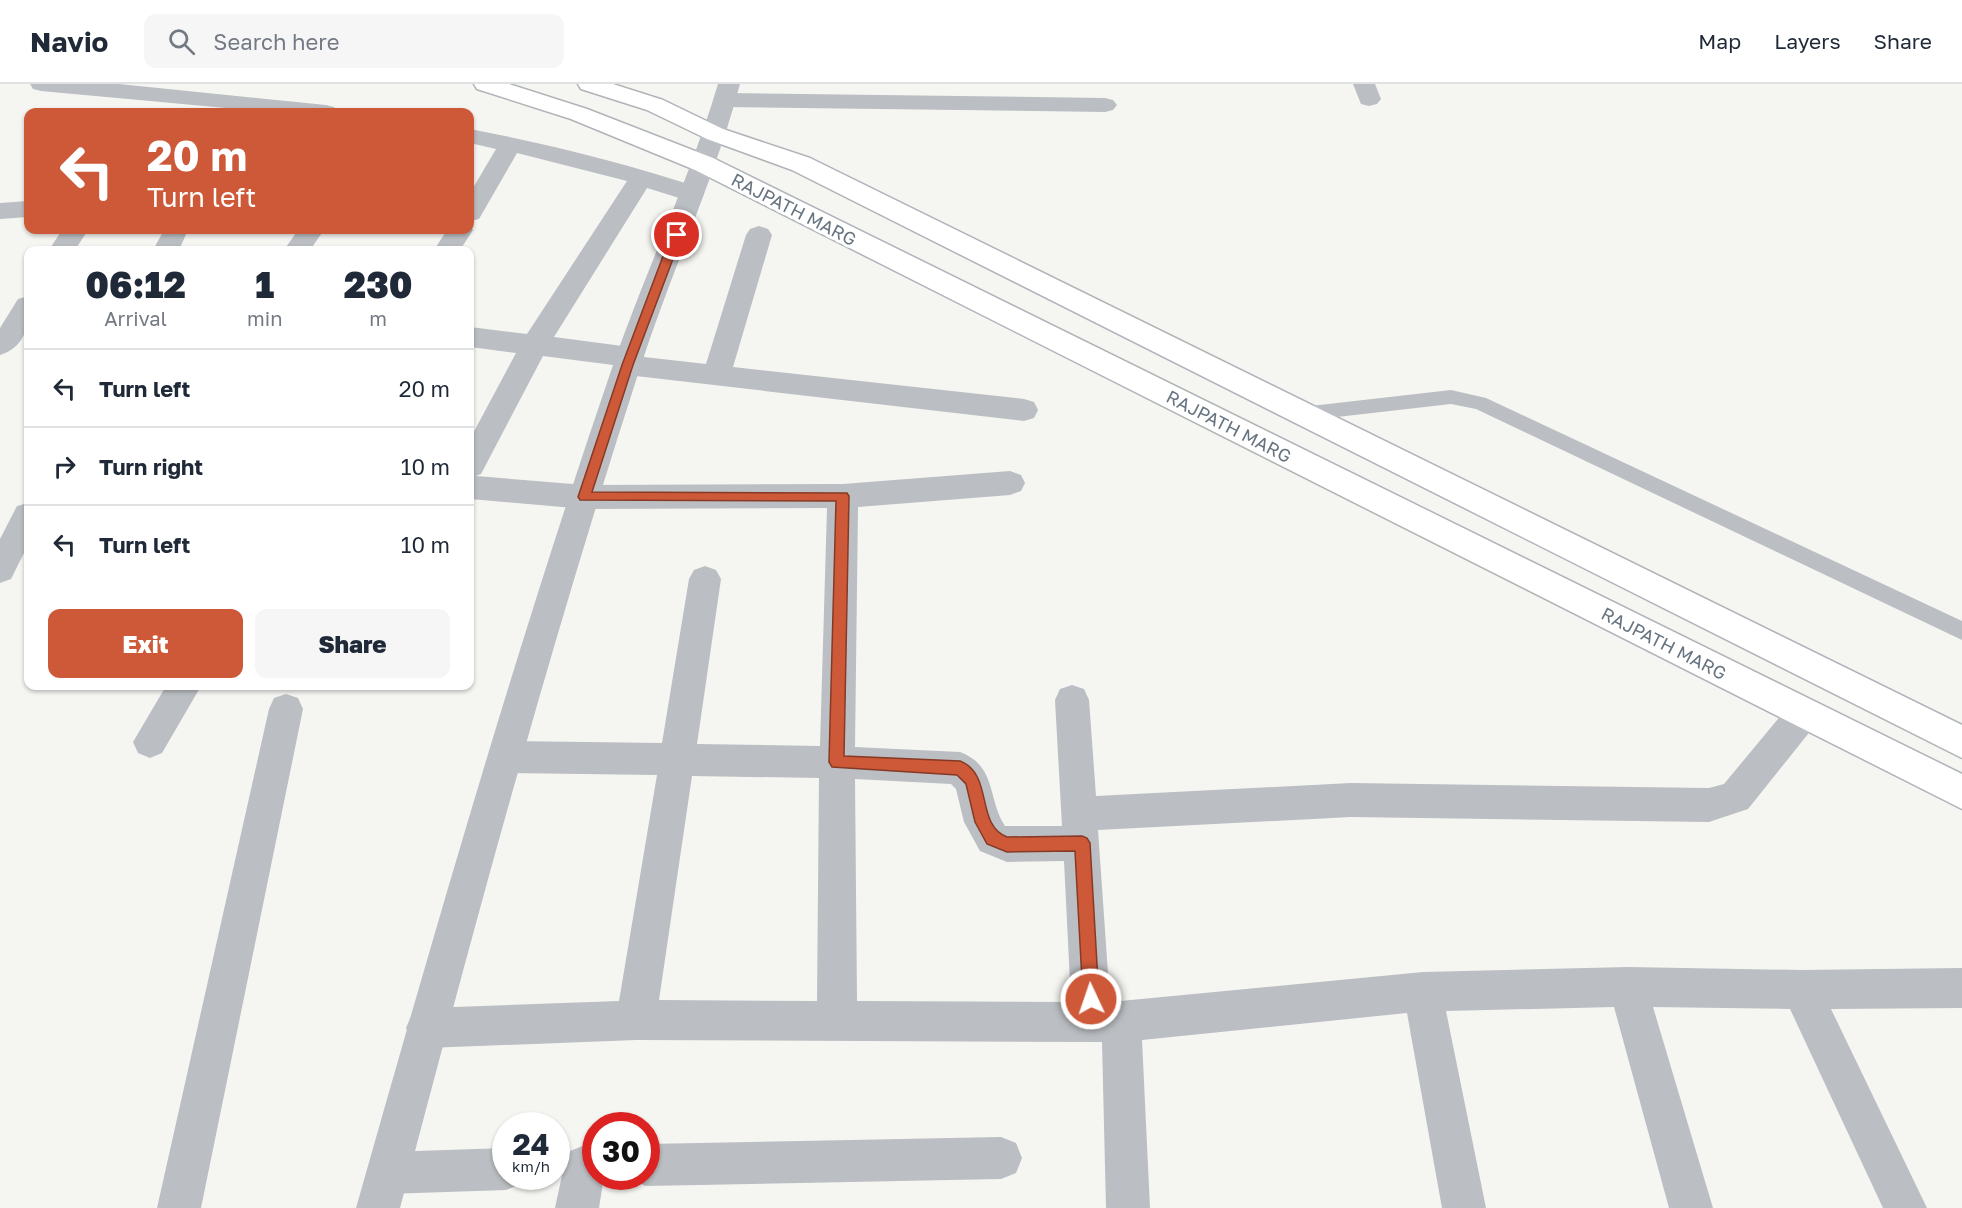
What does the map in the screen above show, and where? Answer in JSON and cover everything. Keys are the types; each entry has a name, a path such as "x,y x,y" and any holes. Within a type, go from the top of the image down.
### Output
{"main road":[{"name":"RAJPATH MARG","path":"485,84 579,114 709,149 801,164 1962,742"},
{"name":"RAJPATH MARG","path":"589,84 655,105 709,149 1804,713 1962,792"}],"street":[{"path":"41,84 153,103 257,108"},
{"path":"492,1171 382,1190 426,1028 505,757 585,497 629,361 709,149 727,92 1105,105"},
{"path":"474,137 642,177 692,194"},
{"path":"474,206 511,144"},
{"path":"474,458 534,346 642,177"},
{"path":"0,211 24,209"},
{"path":"716,375 759,235"},
{"path":"0,345 12,333 24,313"},
{"path":"474,338 716,375 1024,410"},
{"path":"474,487 585,497 843,496 1010,483"},
{"path":"837,1021 837,762 843,496"},
{"path":"0,570 24,523"},
{"path":"636,1020 705,579"},
{"path":"150,742 182,690"},
{"path":"1072,700 1081,829 1107,1022 1128,1208"},
{"path":"179,1208 286,709"},
{"path":"505,757 837,762 960,768 972,781 982,822 993,839 1007,844 1081,829 1351,800 1709,805 1735,797 1804,713"},
{"path":"426,1028 636,1020 1107,1022 1423,992 1628,987 1801,990 1962,988"},
{"path":"1628,987 1691,1208"},
{"path":"1801,990 1905,1208"},
{"path":"1423,992 1464,1208"},
{"path":"660,1165 1002,1158"},
{"path":"578,1208 579,1166"}],"lane":[{"path":"1302,414 1450,397 1480,403 1962,631"}],"route":[{"path":"677,235 627,365 585,497 843,496 837,762 960,768 972,781 982,822 993,839 1007,844 1082,843 1091,999"}]}
